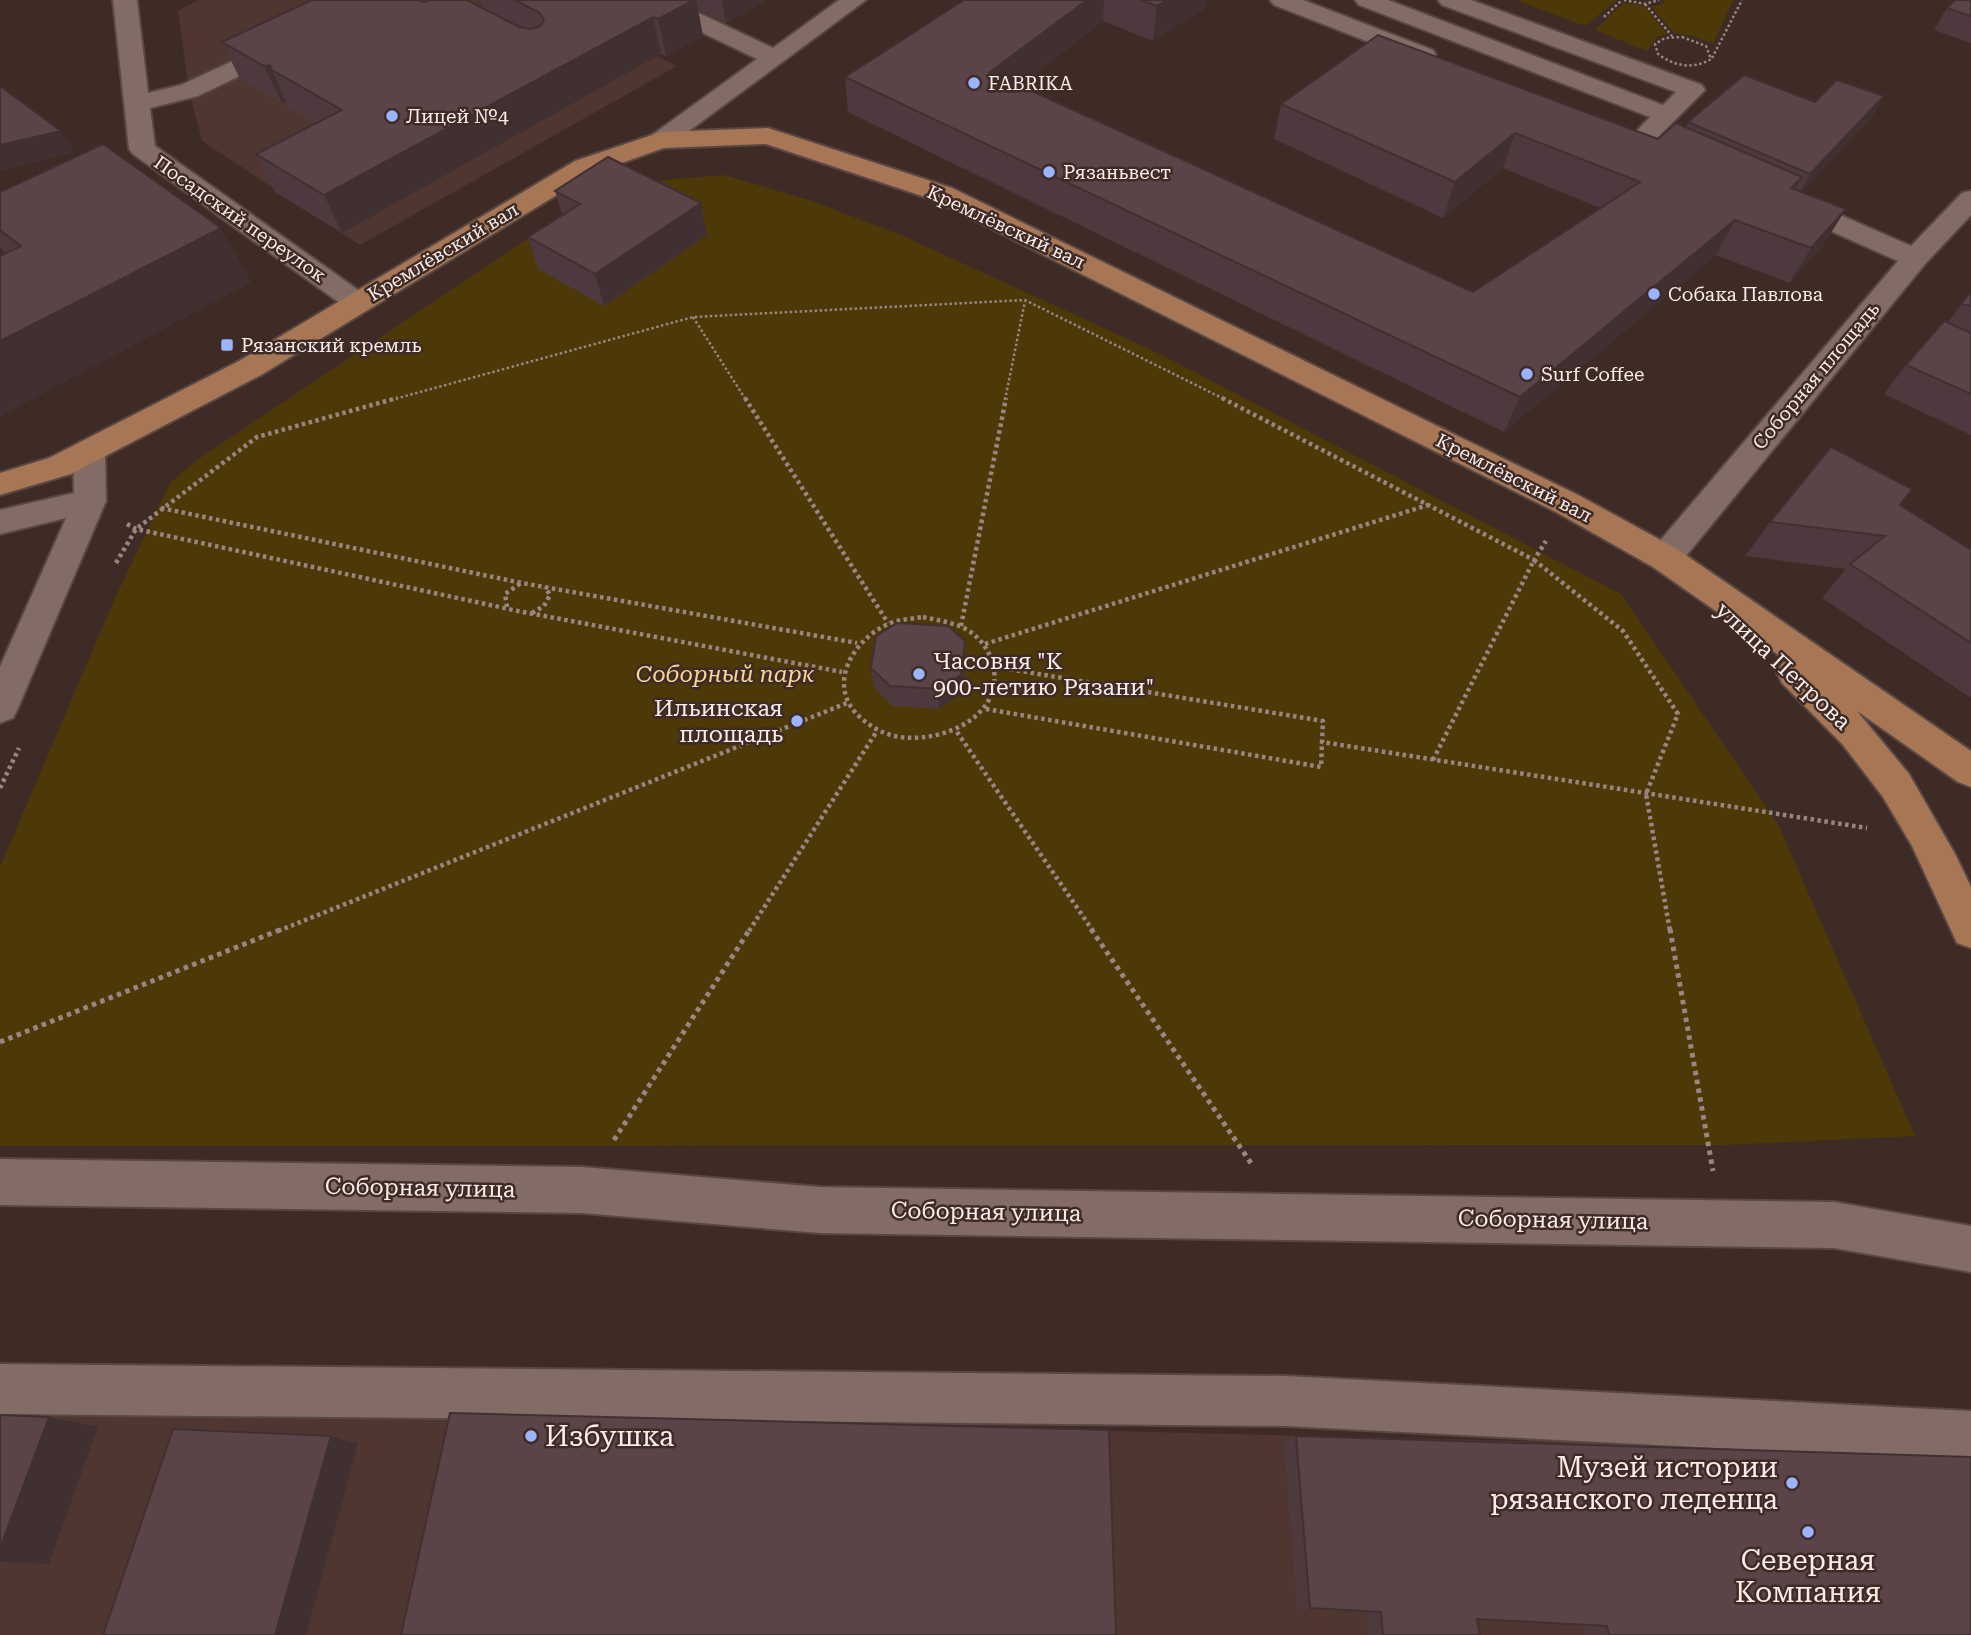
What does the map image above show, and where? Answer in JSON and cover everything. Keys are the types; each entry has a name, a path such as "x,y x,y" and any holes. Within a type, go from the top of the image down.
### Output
{"main road":[{"name":"Кремлёвский вал","path":"0,484 60,466 250,368 584,167 661,140 768,136 943,194 1568,504 1665,558 1971,771"},
{"name":"улица Петрова","path":"1665,558 1835,709 1888,773 1926,838 1971,930"}],"street":[{"name":"Посадский переулок","path":"125,0 142,149 154,172 358,303"},
{"path":"653,0 774,57"},
{"path":"661,140 854,0"},
{"path":"1282,0 1442,62"},
{"path":"1367,0 1667,115"},
{"path":"1405,47 1457,1 1693,90 1642,139"},
{"path":"137,103 189,90 299,38"},
{"path":"1617,130 1672,151"},
{"path":"1761,190 1914,258"},
{"name":"Соборная площадь","path":"1665,558 1914,258 1971,199"},
{"path":"0,708 90,501 89,451"},
{"path":"0,522 90,501"},
{"name":"Соборная улица","path":"0,1182 582,1190 820,1210 1834,1225 1971,1249"},
{"path":"0,1389 1284,1401 1971,1436"}],"path":[{"path":"1623,0 1645,4 1659,0"},
{"path":"1645,4 1673,37"},
{"path":"961,626 1025,300"},
{"path":"116,564 136,529 257,437 693,317 1025,300 1534,559 1623,631 1678,714 1646,794 1722,1223"},
{"path":"693,317 888,623"},
{"path":"1433,760 1534,559 1568,504"},
{"path":"985,644 1428,505"},
{"path":"161,509 522,583 857,643"},
{"path":"136,529 531,614 842,672"},
{"path":"508,608 505,594 522,583"},
{"path":"531,614 549,601 549,591 544,587"},
{"path":"923,617 961,626 985,644 996,667 997,680 986,709 957,732 909,740 877,731 860,720 847,703 842,672 857,643 888,623 923,617"},
{"path":"986,709 1321,767 1323,721 996,667"},
{"path":"0,1042 847,703"},
{"path":"582,1190 877,731"},
{"path":"957,732 1287,1216"},
{"path":"0,788 22,742"},
{"path":"1322,742 1926,838"}],"shaded area":[{"name":"Лицей №4","path":"198,0 492,0 657,56 677,66 360,245 202,141 189,90 178,11"},
{"path":"0,1404 1971,1452 1971,1635 0,1635"}],"green space":[{"path":"1516,0 1617,0 1585,26"},
{"path":"1666,0 1733,0 1713,44 1694,36 1674,33 1651,6 1661,5"},
{"path":"1624,3 1644,6 1667,34 1657,37 1647,51 1595,30"},
{"name":"Соборный парк","path":"724,175 809,200 901,235 1156,352 1621,594 1778,824 1915,1136 1724,1145 0,1146 0,867 115,598 170,483 197,460 533,235 642,182"}],"building":[{"path":"312,0 467,0 519,27 530,29 539,27 544,21 540,13 515,0 694,0 658,19 653,17 324,195 256,154 342,110 272,70 270,65 264,66 222,42"},
{"path":"964,0 1087,0 990,72 1473,292 1640,182 1515,133 1455,182 1281,104 1378,35 1658,139 1676,123 1802,177 1791,188 1846,209 1811,248 1735,220 1520,397 845,77"},
{"path":"1141,0 1167,0 1157,6"},
{"path":"1955,0 1971,0 1971,16 1947,8"},
{"path":"1744,75 1815,102 1837,80 1884,96 1810,174 1688,122"},
{"path":"0,86 61,131 0,145"},
{"path":"103,144 221,228 0,341 0,256 21,246 0,230 0,192"},
{"path":"608,157 701,203 595,274 528,237 580,204 555,191"},
{"path":"1971,292 1971,306 1961,304"},
{"path":"1944,321 1971,333 1971,394 1906,365"},
{"path":"1831,447 1912,489 1900,505 1971,550 1971,643 1850,564 1885,536 1770,522"},
{"name":"Часовня \"К 900-летию Рязани\"","path":"897,623 948,626 965,641 961,675 938,689 890,686 871,668 876,636"},
{"path":"450,1413 1109,1430 1116,1635 401,1635"},
{"path":"0,1415 49,1417 0,1548"},
{"path":"173,1429 331,1436 275,1635 103,1635"},
{"path":"1296,1436 1971,1457 1971,1635 1609,1635 1607,1626 1477,1619 1480,1635 1383,1635 1381,1612 1310,1608"}],"place":[{"name":"FABRIKA","path":"974,83"},
{"name":"Лицей №4","path":"392,116"},
{"name":"Рязаньвест","path":"1049,172"},
{"name":"Собака Павлова","path":"1654,294"},
{"name":"Рязанский кремль","path":"227,345"},
{"name":"Surf Coffee","path":"1527,374"},
{"name":"Часовня \"К 900-летию Рязани\"","path":"919,674"},
{"name":"Ильинская площадь","path":"797,721"},
{"name":"Избушка","path":"531,1436"},
{"name":"Музей истории рязанского леденца","path":"1792,1483"},
{"name":"Северная Компания","path":"1808,1532"}]}
